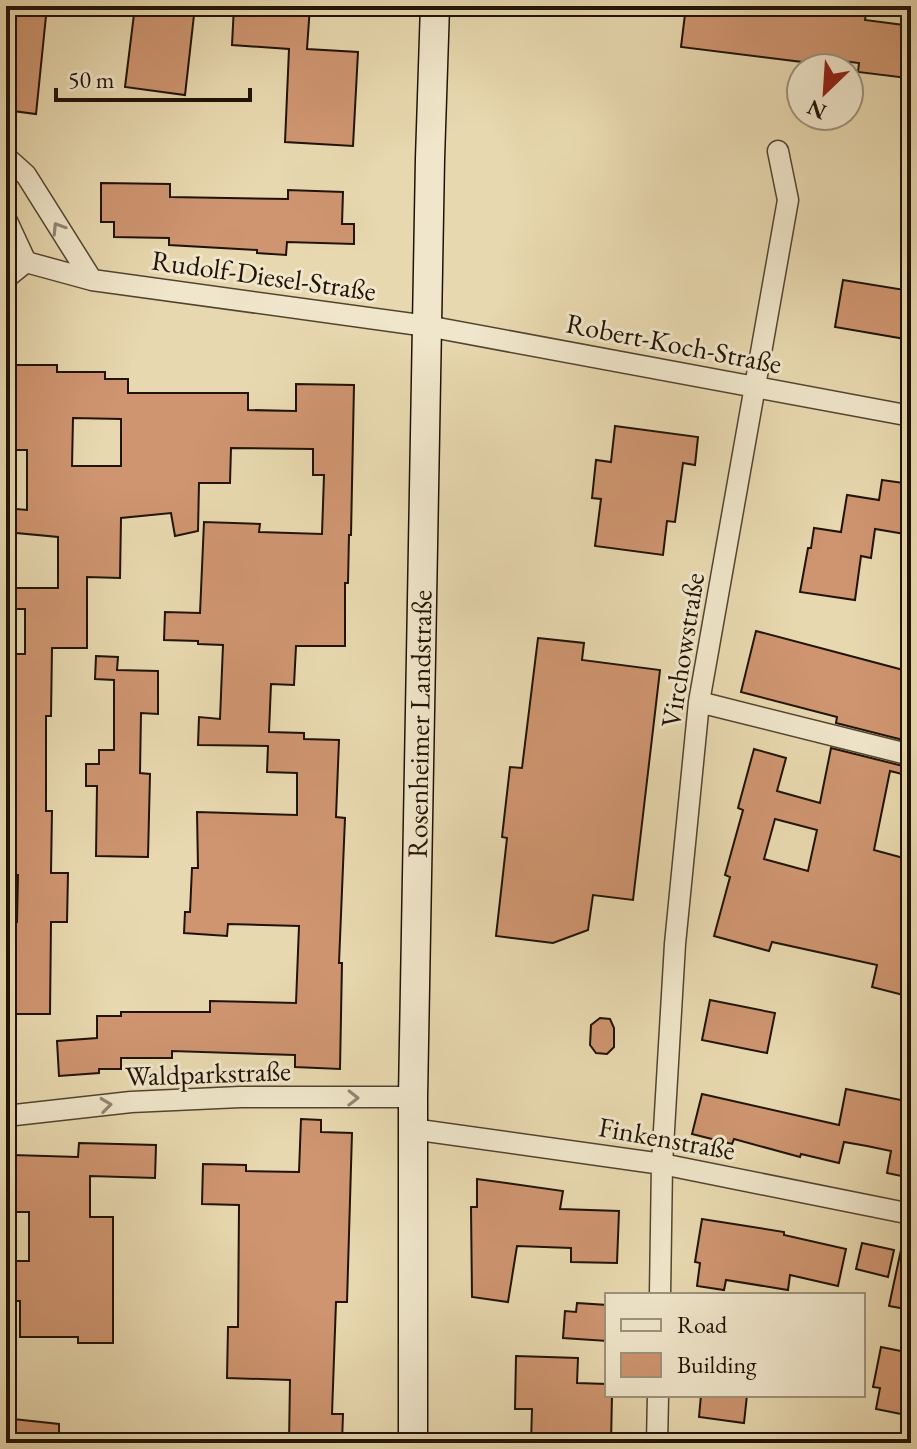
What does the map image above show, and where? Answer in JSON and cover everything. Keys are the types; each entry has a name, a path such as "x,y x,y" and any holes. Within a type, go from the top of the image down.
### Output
{"main road":[{"name":"Rosenheimer Landstraße","path":"413,1443 412,1129 435,6"}],"street":[{"name":"Virchowstraße","path":"660,1293 662,1164 675,944 699,702 788,200 778,151"},
{"path":"6,157 26,175 92,280"},
{"path":"6,219 26,262 6,278"},
{"name":"Rudolf-Diesel-Straße","path":"26,262 92,280 427,326"},
{"name":"Robert-Koch-Straße","path":"427,326 911,416"},
{"path":"699,702 911,755"},
{"name":"Waldparkstraße","path":"6,1116 131,1102 240,1097 413,1097"},
{"name":"Finkenstraße","path":"412,1129 662,1164 911,1214"},
{"path":"657,1443 658,1397"}],"building":[{"path":"6,6 47,6 36,114 6,110"},
{"path":"135,6 195,6 185,95 125,87"},
{"path":"234,6 310,6 307,49 358,52 353,146 285,142 289,49 232,45"},
{"path":"686,6 778,6 807,10 807,6 813,6 866,13 865,20 911,26 911,71 908,71 907,78 865,73 865,52 785,52 785,60 681,47"},
{"path":"101,183 170,184 170,197 288,199 288,190 343,192 342,224 354,224 354,244 287,242 286,255 257,253 257,250 169,245 169,238 114,237 114,222 101,222"},
{"path":"843,280 911,291 911,340 835,327"},
{"path":"11,365 57,365 57,372 105,372 105,379 128,379 128,393 248,393 248,410 296,411 296,384 354,385 345,646 296,646 294,685 271,684 269,732 304,733 304,739 339,740 336,817 345,818 339,963 342,963 340,1069 295,1067 295,1055 172,1051 172,1058 121,1058 121,1069 99,1069 99,1073 59,1076 57,1041 97,1038 97,1016 121,1016 121,1012 210,1012 210,1001 296,1003 299,926 228,924 227,936 184,933 185,912 190,912 192,868 198,868 197,812 297,815 297,773 267,772 268,746 198,745 199,717 220,719 223,645 164,640 165,612 200,613 204,522 260,524 259,532 322,534 324,475 313,475 313,449 231,448 230,483 199,483 198,531 175,536 171,513 121,518 120,578 87,577 87,648 52,648 51,716 46,716 46,811 52,811 51,873 68,873 67,922 51,922 50,1014 8,1014 9,995 6,995 6,921 17,922 18,875 6,875 6,654 25,654 25,609 9,609 9,588 58,588 58,537 6,532 6,508 27,510 27,450 10,450","holes":["73,418 121,419 121,466 72,466"]},
{"path":"615,426 698,437 695,465 683,463 675,522 667,521 663,555 595,546 601,499 592,498 596,460 611,462"},
{"path":"882,480 911,484 911,535 875,529 871,558 861,556 855,600 800,592 814,528 841,532 847,495 879,500"},
{"path":"756,631 907,671 911,674 911,742 836,723 837,717 741,692"},
{"path":"538,638 584,643 582,660 660,670 633,900 593,895 588,930 553,943 496,936 507,838 502,837 510,767 522,768"},
{"path":"96,656 118,657 117,670 158,671 158,714 141,713 140,773 150,774 148,857 96,856 97,786 86,786 86,764 99,764 99,750 114,750 114,680 95,679"},
{"path":"831,748 907,767 906,775 890,771 874,850 911,860 911,997 872,987 877,965 772,942 769,951 714,936 730,877 725,875 743,810 738,808 754,749 786,758 777,791 820,803","holes":["775,819 817,830 808,871 764,859"]},
{"path":"710,1000 775,1013 767,1053 702,1040"},
{"path":"600,1018 610,1019 614,1028 614,1047 607,1054 596,1053 590,1045 591,1025"},
{"path":"846,1089 911,1102 911,1178 887,1173 891,1151 867,1146 844,1142 839,1163 801,1154 800,1157 734,1139 732,1144 692,1134 702,1094 839,1125"},
{"path":"301,1119 321,1120 321,1132 352,1133 347,1302 336,1302 332,1414 343,1414 342,1443 289,1443 290,1380 227,1378 228,1327 238,1327 239,1205 202,1204 203,1164 246,1165 246,1171 299,1172"},
{"path":"79,1143 156,1145 155,1178 90,1176 90,1217 113,1217 113,1343 78,1343 78,1337 20,1337 20,1301 9,1301 13,1261 29,1261 29,1212 15,1212 13,1155 78,1157"},
{"path":"477,1179 563,1191 560,1209 619,1211 617,1263 571,1262 571,1248 517,1246 508,1302 472,1297 471,1207 477,1207"},
{"path":"702,1219 784,1232 784,1235 846,1249 838,1286 790,1275 788,1290 726,1280 724,1290 697,1286 700,1263 695,1262"},
{"path":"862,1243 894,1250 888,1277 856,1269"},
{"path":"902,1245 911,1246 911,1310 889,1306"},
{"path":"577,1303 605,1305 605,1341 563,1338 565,1311 576,1312"},
{"path":"881,1347 911,1353 911,1416 876,1409 880,1388 873,1387"},
{"path":"516,1356 578,1358 577,1383 605,1384 605,1397 612,1397 611,1443 531,1443 532,1409 515,1409"},
{"path":"701,1397 747,1397 744,1423 699,1417"},
{"path":"13,1419 59,1424 59,1443 12,1443"}]}
